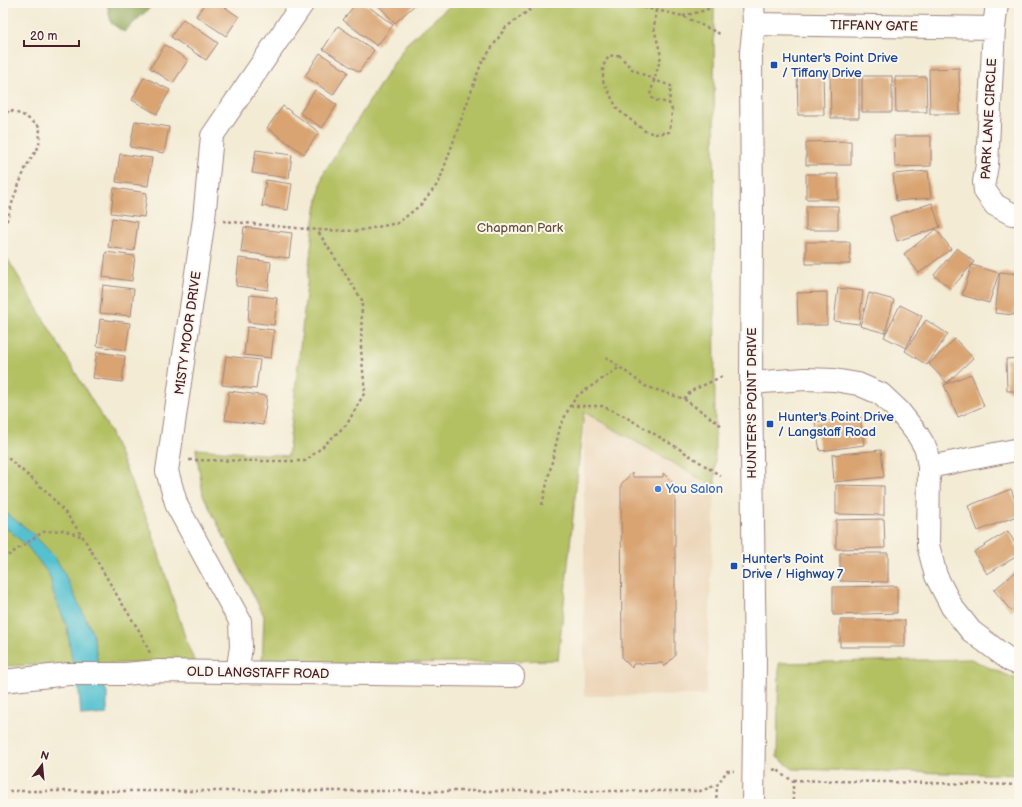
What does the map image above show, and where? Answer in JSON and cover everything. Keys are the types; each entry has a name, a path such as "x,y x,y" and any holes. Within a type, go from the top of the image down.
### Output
{"street":[{"name":"MISTY MOOR DRIVE","path":"237,673 241,647 240,621 177,506 167,471 170,459 204,219 212,136 303,3"},
{"name":"HUNTER'S POINT DRIVE","path":"753,3 751,383 755,664 753,804"},
{"name":"PARK LANE CIRCLE","path":"997,3 994,28 987,165 984,182 985,191 995,205 1012,214 1019,214"},
{"name":"TIFFANY GATE","path":"754,24 994,28"},
{"path":"751,383 805,379 834,380 858,384 881,394 899,411 918,434 926,448 929,467 928,545 936,576 952,607 971,631 1011,661 1019,664"},
{"path":"929,467 1019,450"},
{"name":"OLD LANGSTAFF ROAD","path":"3,681 69,674 125,674 159,671 513,676"}],"path":[{"path":"204,219 317,230 357,231 398,223 423,204 439,182 481,64 505,28 539,3"},
{"path":"620,3 683,16 722,35"},
{"path":"683,16 706,10 718,3"},
{"path":"656,10 654,28 661,56 650,95 654,100 669,103"},
{"path":"619,55 632,69 654,80 671,86 669,103 672,110 669,132 655,134 645,131 618,110 602,80 603,66 609,56 619,55"},
{"path":"3,118 9,110 25,116 40,127 39,146 26,167 7,220 3,226"},
{"path":"170,459 267,461 305,460 320,449 347,424 365,392 361,349 362,300 317,230"},
{"path":"606,357 645,386 684,399 722,426"},
{"path":"542,505 560,427 570,406 578,395 620,367"},
{"path":"684,399 690,391 723,376"},
{"path":"570,406 602,406 678,448 721,476"},
{"path":"3,455 47,492 68,516 140,632 159,671"},
{"path":"3,559 43,532 63,530 82,537"},
{"path":"777,769 785,777 793,780 1019,785"},
{"path":"716,804 717,785 727,771"},
{"path":"793,780 793,804"},
{"path":"3,791 700,790 717,785"}],"shaded area":[{"path":"584,411 715,487 706,695 584,696"}],"green space":[{"path":"107,3 155,3 124,32 111,23"},
{"name":"Chapman Park","path":"453,3 714,3 715,487 584,412 558,660 262,666 264,616 203,495 196,449 288,456 314,221 323,174 406,44"},
{"path":"3,251 109,429 151,529 185,637 195,662 3,666"},
{"path":"971,659 1019,680 1019,775 793,769 777,757 779,663"}],"water":[{"path":"3,511 30,531 54,556 62,569 93,634 101,680 107,692 107,714 81,716 79,691 72,661 67,627 53,592 48,573 27,546 10,531 3,527"}],"building":[{"path":"205,3 219,3 239,17 226,36 196,16"},
{"path":"356,3 364,3 393,25 377,46 343,20"},
{"path":"376,3 417,3 395,23"},
{"path":"183,19 218,43 206,60 171,37"},
{"path":"338,26 374,50 359,72 323,49"},
{"path":"165,45 188,60 173,83 150,68"},
{"path":"320,53 348,72 333,95 305,76"},
{"path":"959,68 960,114 930,114 929,69"},
{"path":"823,70 824,115 798,115 797,71"},
{"path":"859,70 859,118 831,118 830,71"},
{"path":"862,76 892,76 892,112 862,112"},
{"path":"144,77 170,90 157,114 132,100"},
{"path":"895,77 926,77 927,112 896,112"},
{"path":"315,90 337,105 322,128 300,113"},
{"path":"283,106 319,132 304,154 267,128"},
{"path":"135,121 169,127 164,153 130,147"},
{"path":"894,136 931,136 931,166 895,167"},
{"path":"851,141 851,165 806,165 806,142"},
{"path":"256,150 292,155 289,178 252,173"},
{"path":"120,154 152,158 148,186 116,182"},
{"path":"928,171 931,198 896,201 893,174"},
{"path":"806,174 838,174 838,199 806,199"},
{"path":"266,180 292,184 288,210 262,206"},
{"path":"114,188 147,193 144,217 111,213"},
{"path":"932,203 940,227 897,241 890,217"},
{"path":"806,206 838,206 838,230 806,230"},
{"path":"112,218 138,222 134,251 108,247"},
{"path":"244,227 292,233 289,258 241,252"},
{"path":"936,229 951,249 919,273 904,254"},
{"path":"806,242 850,242 850,264 806,264"},
{"path":"957,248 974,262 951,289 934,275"},
{"path":"106,252 135,256 132,281 103,277"},
{"path":"239,258 271,262 268,290 236,286"},
{"path":"972,265 999,273 989,303 962,295"},
{"path":"1000,272 1019,274 1014,315 995,313"},
{"path":"103,285 134,289 131,316 100,313"},
{"path":"838,288 863,291 859,324 834,321"},
{"path":"827,292 827,325 798,325 797,293"},
{"path":"869,293 894,300 885,333 860,326"},
{"path":"250,295 277,298 274,325 248,322"},
{"path":"900,305 922,316 906,348 884,337"},
{"path":"100,319 130,323 126,350 97,346"},
{"path":"926,320 948,334 927,365 905,351"},
{"path":"247,327 274,330 271,358 244,355"},
{"path":"955,339 973,358 947,383 929,364"},
{"path":"97,352 125,356 122,382 93,378"},
{"path":"226,356 260,360 256,389 222,385"},
{"path":"1019,358 1019,391 1007,391 1006,359"},
{"path":"971,374 984,406 958,417 944,385"},
{"path":"229,391 267,396 263,425 225,420"},
{"path":"860,417 864,445 820,451 815,422"},
{"path":"881,450 884,477 834,482 832,455"},
{"path":"632,473 633,477 663,477 663,473 675,485 675,656 664,667 663,663 633,664 632,668 622,658 621,484"},
{"path":"836,485 884,486 884,515 836,514"},
{"path":"1011,489 1019,510 1019,515 978,531 968,506"},
{"path":"884,519 885,548 836,549 836,520"},
{"path":"1008,531 1019,550 1019,555 987,574 974,552"},
{"path":"840,553 888,553 888,582 840,581"},
{"path":"1019,569 1019,604 1011,611 994,590"},
{"path":"897,586 897,613 833,615 833,587"},
{"path":"840,620 905,620 905,647 840,647"}],"place":[{"name":"Hunter's Point Drive / Tiffany Drive","path":"774,65"},
{"name":"Hunter's Point Drive / Langstaff Road","path":"770,424"},
{"name":"You Salon","path":"658,489"},
{"name":"Hunter's Point Drive / Highway 7","path":"734,566"}]}
